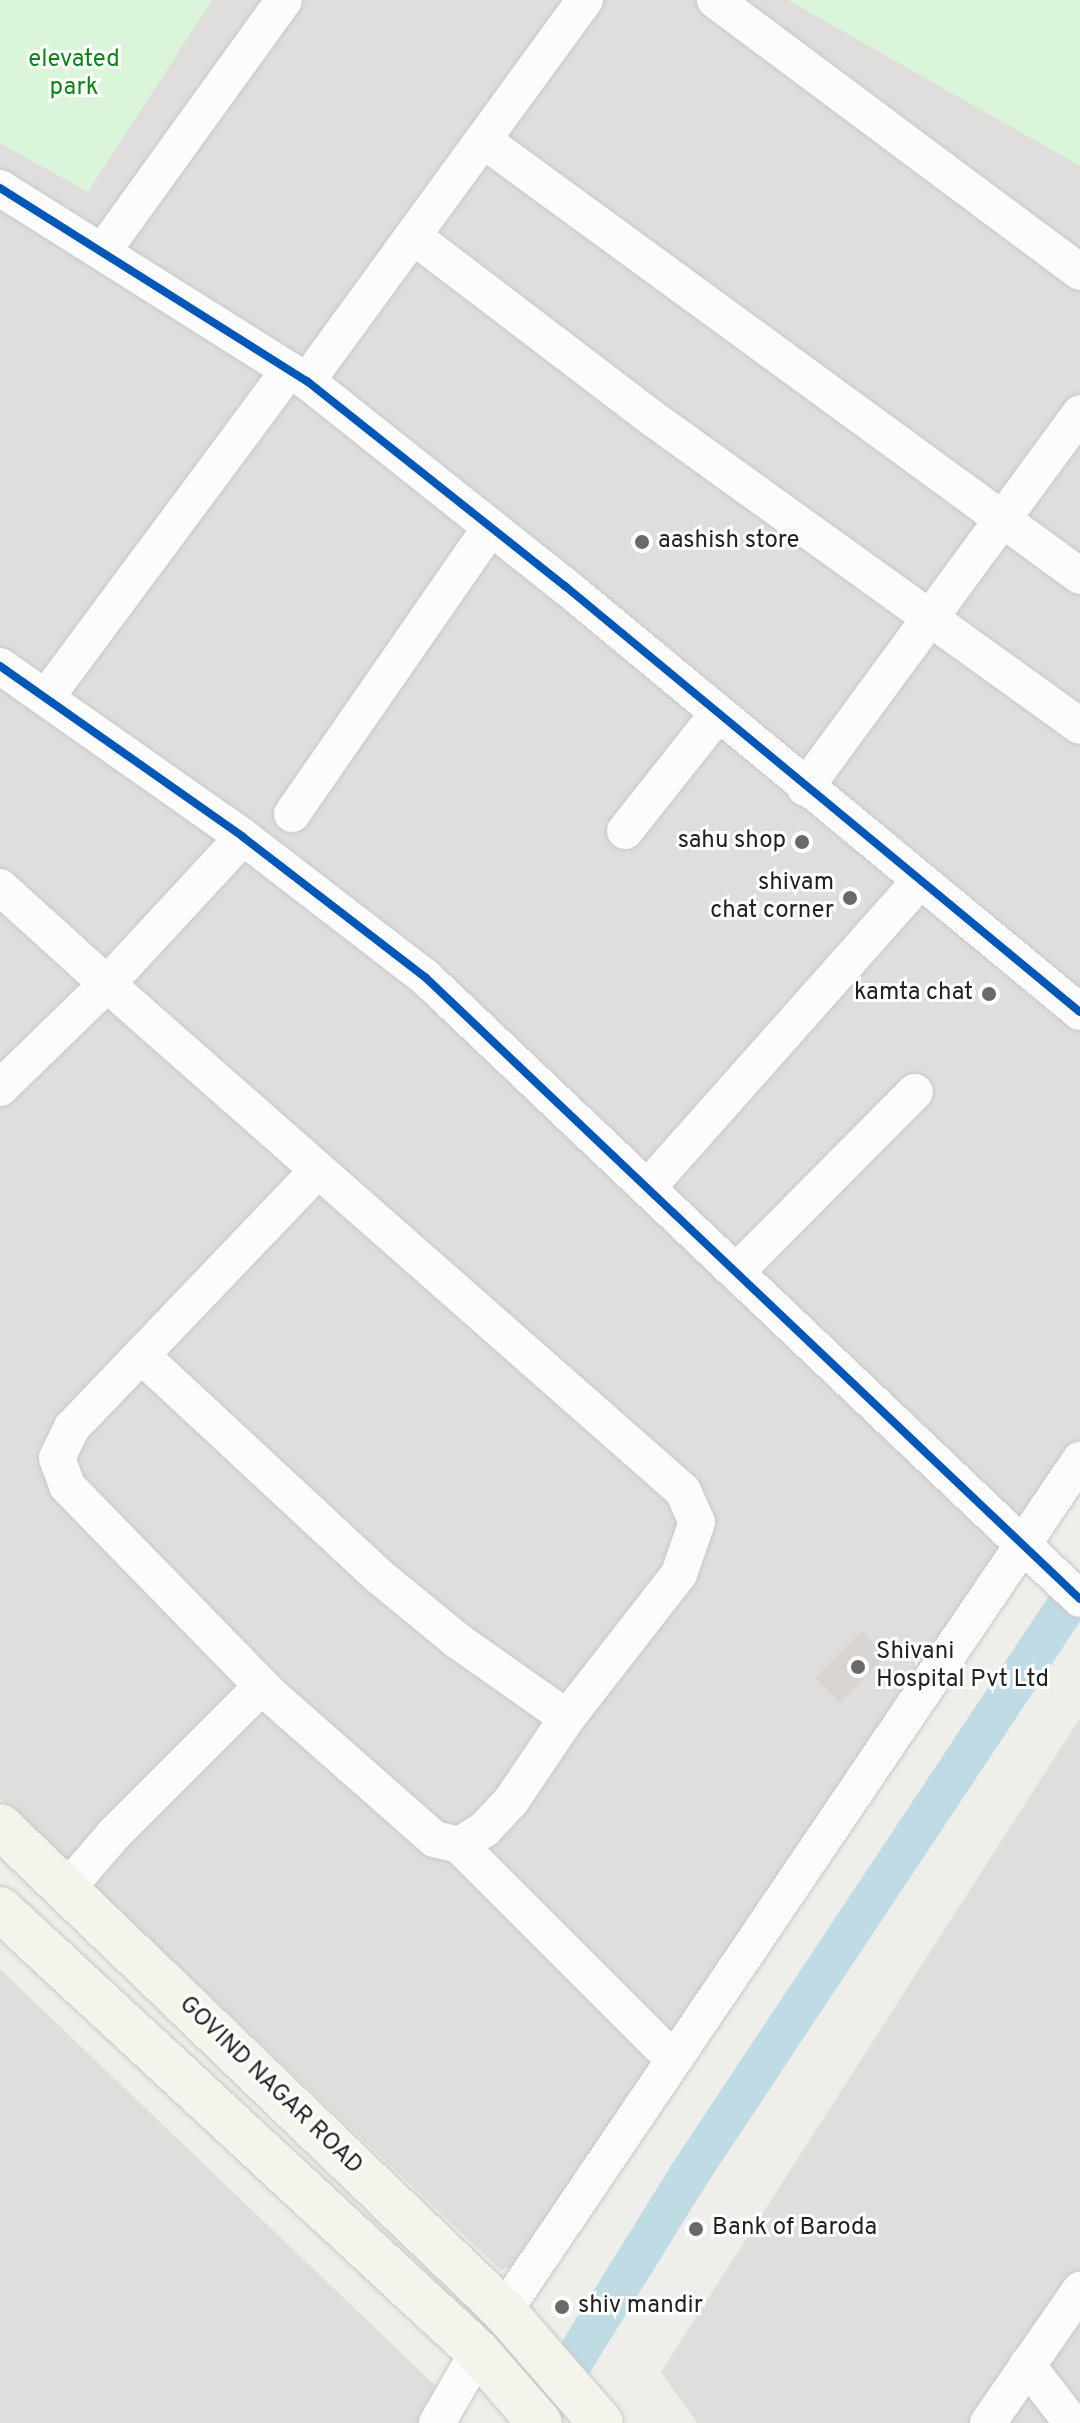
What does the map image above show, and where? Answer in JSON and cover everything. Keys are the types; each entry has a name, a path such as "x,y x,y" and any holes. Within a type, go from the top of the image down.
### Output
{"main road":[{"name":"GOVIND NAGAR ROAD","path":"0,1826 504,2311 539,2347 593,2412"},
{"path":"0,1909 478,2352 540,2423"}],"street":[{"path":"103,251 284,0"},
{"path":"47,696 298,375 413,236 585,0"},
{"path":"715,0 1080,272"},
{"path":"483,140 1080,576"},
{"path":"0,188 298,375 491,527 716,716 1080,1012"},
{"path":"413,236 652,418 930,615 1080,726"},
{"path":"805,788 1080,413"},
{"path":"292,814 491,527"},
{"path":"0,666 47,696 243,837 425,977 1022,1539 1080,1599"},
{"path":"625,831 716,716"},
{"path":"0,1088 107,984 243,837"},
{"path":"649,1186 920,881"},
{"path":"0,887 683,1491 697,1522 679,1574 567,1718 511,1801 485,1829 459,1845"},
{"path":"738,1270 915,1092"},
{"path":"318,1170 72,1427 57,1458 67,1486 262,1686 434,1839 459,1845 672,2058"},
{"path":"142,1356 380,1577 458,1641 567,1718"},
{"path":"504,2311 1022,1539 1080,1460"},
{"path":"66,1890 114,1834 262,1686"},
{"path":"988,2423 1080,2290"},
{"path":"437,2423 478,2352"},
{"path":"1027,2365 1072,2423"}],"shaded area":[{"path":"0,0 1080,0 1080,1443 528,2260 501,2270 0,1798"},
{"path":"1080,1718 1080,2423 697,2423 661,2372"},
{"path":"0,1969 443,2393 426,2423 0,2423"}],"green space":[{"name":"elevated park","path":"0,0 212,0 88,192 0,143"},
{"path":"788,0 1080,0 1080,166"}],"building":[{"path":"862,1631 887,1656 840,1702 815,1678"}],"waterway":[{"path":"535,2423 688,2176 1065,1608"}],"cycle path":[{"path":"0,188 307,381 565,586 1080,1012"},
{"path":"0,666 243,837 425,977 1080,1599"}],"place":[{"name":"aashish store","path":"642,542"},
{"name":"sahu shop","path":"802,842"},
{"name":"shivam chat corner","path":"850,898"},
{"name":"kamta chat","path":"989,994"},
{"name":"Shivani Hospital Pvt Ltd","path":"858,1667"},
{"name":"Bank of Baroda","path":"696,2229"},
{"name":"shiv mandir","path":"562,2307"}]}
